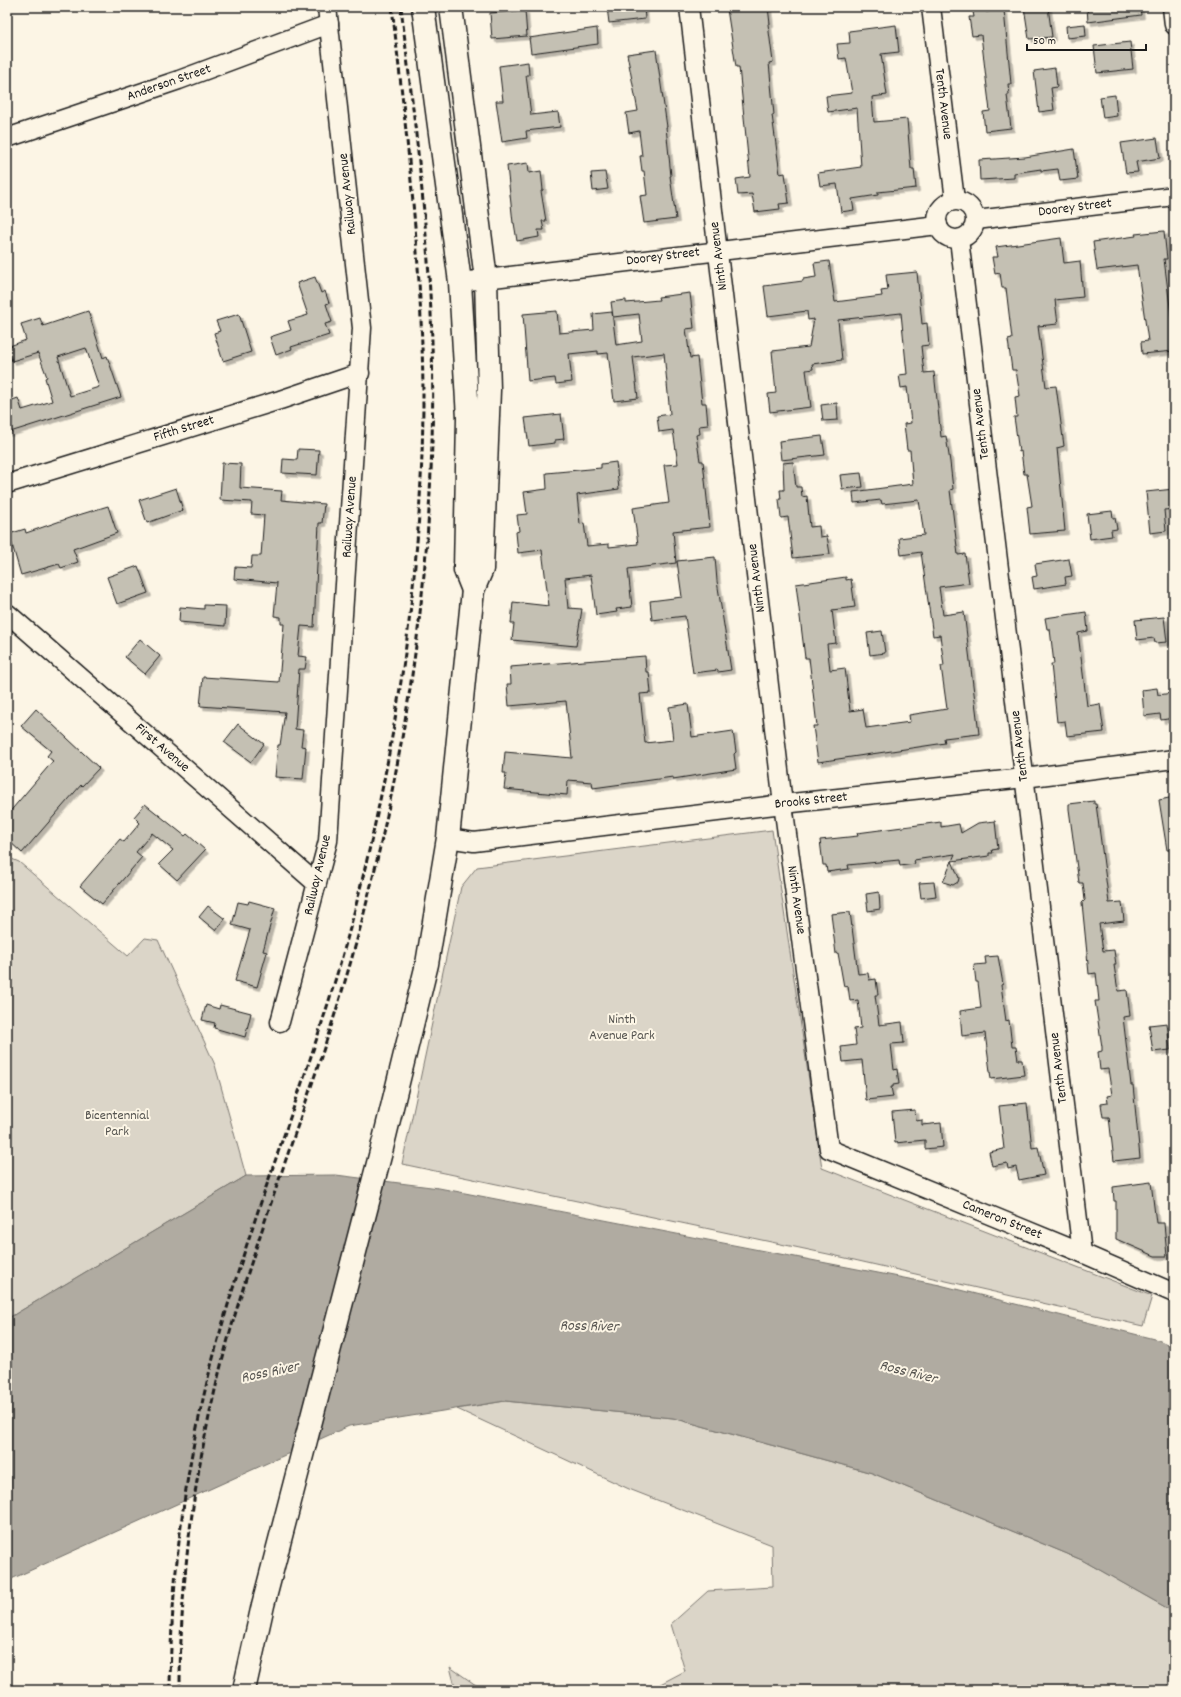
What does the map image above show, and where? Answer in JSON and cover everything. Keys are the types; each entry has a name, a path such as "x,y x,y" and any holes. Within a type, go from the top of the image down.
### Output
{"main road":[{"path":"423,7 460,282 468,418 465,570 473,590"},
{"path":"244,1690 263,1605 382,1148 427,964 448,838 473,590 482,569 489,390 486,279 451,7"}],"street":[{"name":"Ninth Avenue","path":"689,7 783,804 829,1149"},
{"name":"Tenth Avenue","path":"931,7 955,200"},
{"path":"1172,7 1174,25"},
{"name":"Anderson Street","path":"7,138 179,80 328,16"},
{"name":"Railway Avenue","path":"280,1022 328,841 363,319 328,16"},
{"name":"Doorey Street","path":"976,220 1174,196"},
{"path":"955,200 968,204 972,208 976,220 973,230 959,239 948,237 940,230 937,219 941,208 950,201 955,200"},
{"name":"Doorey Street","path":"460,282 938,225"},
{"name":"Tenth Avenue","path":"959,239 1082,1253"},
{"name":"Fifth Street","path":"7,484 280,400 360,373"},
{"name":"First Avenue","path":"7,613 317,884"},
{"name":"Brooks Street","path":"448,838 474,842 783,804 1024,778 1174,759"},
{"name":"Cameron Street","path":"829,1149 1082,1253 1174,1293"}],"green space":[{"name":"Ninth Avenue Park","path":"772,830 822,1168 1152,1296 1143,1326 828,1254 402,1164 461,887 477,867"},
{"name":"Bicentennial Park","path":"7,857 19,862 128,956 145,938 158,940 215,1065 246,1176 7,1319"},
{"path":"505,1401 673,1418 872,1473 1082,1560 1174,1612 1174,1690 649,1690 685,1671 671,1624 708,1591 773,1587 772,1545 629,1489 457,1409"},
{"path":"450,1667 483,1690 456,1690"}],"water":[{"name":"Ross River","path":"336,1175 439,1188 940,1285 1158,1340 1174,1347 1174,1612 1082,1560 872,1473 673,1418 505,1401 349,1426 7,1581 7,1319 246,1176"}],"building":[{"path":"607,7 644,7 645,19 609,23"},
{"path":"730,7 768,7 770,24 768,24 773,62 769,63 774,115 772,115 780,174 785,173 789,203 779,204 780,209 755,212 752,194 738,195 736,179 750,177 739,67 736,67 727,9"},
{"path":"972,7 986,7 986,12 1004,10 1011,84 1008,84 1009,95 1007,95 1011,128 985,131 983,112 990,111 981,35 972,36 969,17 974,17"},
{"path":"1024,7 1048,7 1052,37 1029,39"},
{"path":"1087,7 1140,7 1141,15 1088,22"},
{"path":"525,10 527,36 492,39 490,13"},
{"path":"1085,24 1086,36 1067,38 1066,26"},
{"path":"896,25 899,52 881,54 887,95 872,97 874,122 907,119 911,169 914,169 916,188 878,192 878,195 852,199 854,210 841,212 837,184 820,186 818,173 861,167 857,108 828,112 826,96 852,93 846,58 839,59 837,44 850,43 849,31"},
{"path":"597,28 598,44 531,53 529,38"},
{"path":"1130,42 1133,69 1097,73 1094,46"},
{"path":"656,50 667,127 670,176 676,219 644,223 640,196 647,195 644,171 642,171 640,156 642,156 639,131 629,133 626,113 638,111 627,54"},
{"path":"528,62 529,75 526,75 531,115 558,112 560,127 526,131 527,138 502,142 496,101 503,101 499,66"},
{"path":"1055,68 1057,87 1051,88 1054,110 1039,112 1034,71"},
{"path":"1115,95 1117,116 1103,118 1100,97"},
{"path":"1157,138 1160,158 1136,162 1138,172 1126,173 1121,143"},
{"path":"1074,149 1078,179 1060,181 1058,169 1041,171 1041,169 1014,173 1014,178 980,180 979,160 1025,157"},
{"path":"528,163 529,173 541,171 543,190 541,191 546,221 542,221 544,230 538,230 539,237 517,241 513,223 507,166"},
{"path":"605,172 608,189 593,191 591,173"},
{"path":"1164,231 1167,259 1164,259 1172,323 1174,322 1174,351 1142,354 1141,342 1148,341 1137,265 1097,270 1093,242 1136,236 1135,234"},
{"path":"1061,238 1064,263 1080,261 1083,297 1055,300 1058,324 1038,326 1046,387 1056,386 1064,446 1057,448 1065,531 1030,534 1027,507 1032,506 1027,474 1024,474 1021,451 1019,452 1014,417 1017,417 1015,397 1020,396 1016,370 1012,370 1008,340 1012,339 1006,288 1002,288 1000,273 995,274 992,257 998,257 996,247"},
{"path":"829,261 835,302 882,296 881,291 888,290 886,275 917,272 922,324 927,323 929,345 921,346 924,373 934,372 941,437 946,436 950,462 953,489 950,490 958,555 965,554 969,583 939,587 943,615 964,612 979,734 944,738 945,743 818,762 813,726 817,726 809,658 805,658 796,584 846,577 846,580 851,579 855,607 832,610 836,643 827,644 830,670 845,668 850,711 863,709 866,728 910,722 909,715 947,709 941,666 944,666 940,635 933,636 921,552 901,555 899,538 924,535 919,500 882,504 881,500 854,503 853,492 913,484 910,450 907,450 904,424 911,423 907,387 901,388 899,375 907,374 901,313 838,320 842,360 812,364 813,369 806,370 811,407 770,412 768,394 776,393 772,351 809,347 814,319 808,320 807,311 768,316 764,286 803,281 803,279 816,277 814,263"},
{"path":"315,277 321,293 325,291 329,303 326,304 332,322 325,324 329,335 291,347 292,349 276,355 270,337 291,330 288,321 308,315 297,283"},
{"path":"690,293 694,328 686,329 690,358 697,357 702,403 706,403 708,425 699,426 700,434 696,435 700,461 703,461 710,527 673,531 676,563 628,569 632,607 616,609 617,612 596,615 591,575 565,578 568,608 582,609 576,646 512,640 514,624 511,624 513,602 549,606 542,550 518,553 516,532 519,531 517,515 527,514 524,492 547,489 546,473 601,468 601,464 616,462 619,489 577,495 580,524 584,523 587,546 609,544 609,547 638,544 633,508 669,503 664,465 678,464 673,430 659,432 657,416 670,414 664,353 633,357 638,398 614,401 608,353 598,354 598,351 569,354 572,382 556,384 555,378 528,381 523,314 557,311 559,333 594,330 593,314 612,312 616,345 642,341 639,314 613,317 611,302 626,300 626,303 659,300 658,297"},
{"path":"88,311 103,358 107,356 121,397 7,433 7,402 18,398 22,410 52,401 45,378 47,377 38,353 12,361 7,347 26,340 21,324 40,318 43,326","holes":["86,348 99,387 70,396 58,357"]},
{"path":"239,314 251,352 223,361 214,333 220,331 216,321"},
{"path":"837,403 838,420 823,421 821,405"},
{"path":"561,414 564,439 555,440 555,443 529,446 525,418"},
{"path":"822,436 825,455 781,460 779,441"},
{"path":"298,449 319,450 317,475 282,473 283,459 297,460"},
{"path":"793,462 796,487 801,487 802,497 807,496 810,527 819,526 820,537 827,536 830,554 793,558 788,517 781,518 779,499 781,499 780,490 784,490 783,463"},
{"path":"222,463 241,464 240,488 282,491 281,500 324,504 322,523 319,523 314,627 301,626 298,656 307,657 305,669 299,669 295,729 303,730 301,746 306,747 303,779 275,777 278,745 280,745 285,712 200,706 203,677 279,682 284,624 281,624 281,617 274,616 277,583 234,579 235,567 251,568 252,556 261,556 264,515 251,514 252,502 220,500"},
{"path":"861,473 863,487 842,489 840,475"},
{"path":"176,488 183,510 147,523 139,500"},
{"path":"1174,489 1174,509 1164,510 1166,531 1150,533 1146,492"},
{"path":"108,506 117,533 73,549 78,562 61,568 59,564 21,575 9,534 25,529 26,533"},
{"path":"1112,511 1117,529 1111,530 1112,536 1090,539 1087,514"},
{"path":"715,557 717,581 731,670 693,673 685,616 652,620 650,601 682,597 677,561"},
{"path":"1069,559 1072,576 1065,577 1066,584 1034,589 1032,577 1037,576 1035,564"},
{"path":"138,566 148,593 117,604 107,577"},
{"path":"204,605 226,606 225,626 179,622 180,607 204,609"},
{"path":"1086,612 1088,631 1078,633 1087,706 1100,704 1104,732 1067,736 1065,721 1057,722 1051,664 1054,664 1050,629 1047,629 1045,618"},
{"path":"1164,617 1167,642 1155,643 1154,638 1137,640 1135,620"},
{"path":"882,631 885,653 870,655 867,633"},
{"path":"140,639 160,656 145,674 125,657"},
{"path":"645,656 646,672 649,672 651,693 640,694 645,743 673,740 669,707 688,704 692,737 733,731 736,752 734,754 736,769 673,779 673,777 593,788 592,782 568,780 567,795 504,789 506,773 503,773 505,752 572,758 566,701 509,706 507,684 511,684 510,667"},
{"path":"1157,688 1158,695 1172,693 1174,718 1161,720 1160,714 1144,716 1142,690"},
{"path":"36,709 99,768 82,786 81,785 22,853 7,839 7,815 53,761 47,756 51,751 21,726"},
{"path":"238,724 264,744 251,762 224,742"},
{"path":"1174,797 1174,850 1167,850 1159,800"},
{"path":"1094,801 1094,804 1096,804 1109,903 1122,902 1124,921 1099,924 1103,951 1114,950 1116,965 1114,965 1118,991 1127,990 1130,1016 1123,1017 1131,1085 1133,1085 1140,1158 1114,1161 1109,1117 1103,1117 1101,1104 1108,1103 1107,1096 1112,1095 1108,1069 1100,1070 1098,1052 1102,1051 1102,1047 1095,1001 1099,1001 1096,973 1089,974 1082,903 1085,900 1083,883 1079,883 1069,809 1069,804"},
{"path":"145,804 185,836 187,834 205,850 177,880 159,864 173,850 152,833 136,852 142,857 102,904 80,886 120,839 124,842 140,823 134,817"},
{"path":"995,821 998,849 992,850 993,853 989,853 989,856 952,861 955,854 914,860 915,864 900,866 899,860 848,865 849,869 827,872 826,865 823,865 820,840 858,836 857,833 941,822 941,827 959,824 961,833 978,823"},
{"path":"952,861 959,878 958,882 953,885 943,882"},
{"path":"934,882 936,896 921,898 919,883"},
{"path":"879,892 880,909 868,911 866,894"},
{"path":"249,901 275,908 263,951 267,952 257,987 235,981 250,930 232,925 238,902 248,904"},
{"path":"208,906 225,919 216,931 199,917"},
{"path":"850,912 858,974 868,973 869,980 876,979 878,995 875,995 879,1025 902,1022 904,1043 891,1044 894,1070 897,1069 899,1084 891,1087 893,1097 866,1100 862,1060 843,1062 841,1047 856,1045 854,1029 861,1028 858,1000 850,1001 848,986 844,987 838,953 836,954 831,914"},
{"path":"998,956 1003,984 1001,985 1006,1021 1009,1020 1012,1047 1016,1047 1018,1060 1022,1060 1024,1075 991,1079 985,1033 962,1036 960,1011 981,1008 978,982 976,982 974,965 986,964 985,957"},
{"path":"206,1005 219,1009 220,1005 251,1013 245,1037 214,1028 215,1023 202,1020"},
{"path":"1167,1023 1170,1050 1153,1052 1149,1025"},
{"path":"1027,1103 1032,1148 1038,1147 1044,1175 1019,1180 1016,1167 1008,1169 1007,1163 992,1166 989,1152 1004,1149 999,1106"},
{"path":"915,1110 916,1121 922,1120 922,1125 941,1123 943,1147 925,1149 925,1140 895,1143 892,1112"},
{"path":"1151,1182 1156,1223 1164,1223 1167,1256 1155,1256 1116,1239 1116,1201 1114,1201 1113,1187"}],"railway":[{"path":"170,1690 176,1568 186,1486 193,1446 211,1366 245,1250 323,1021 356,905 384,779 396,715 405,651 413,587 418,523 422,458 423,394 417,248 392,7"},
{"path":"180,1690 183,1599 187,1554 200,1465 218,1376 263,1225 318,1066 352,959 383,836 409,696 426,555 433,413 432,342 428,258 416,132 401,7"}]}
